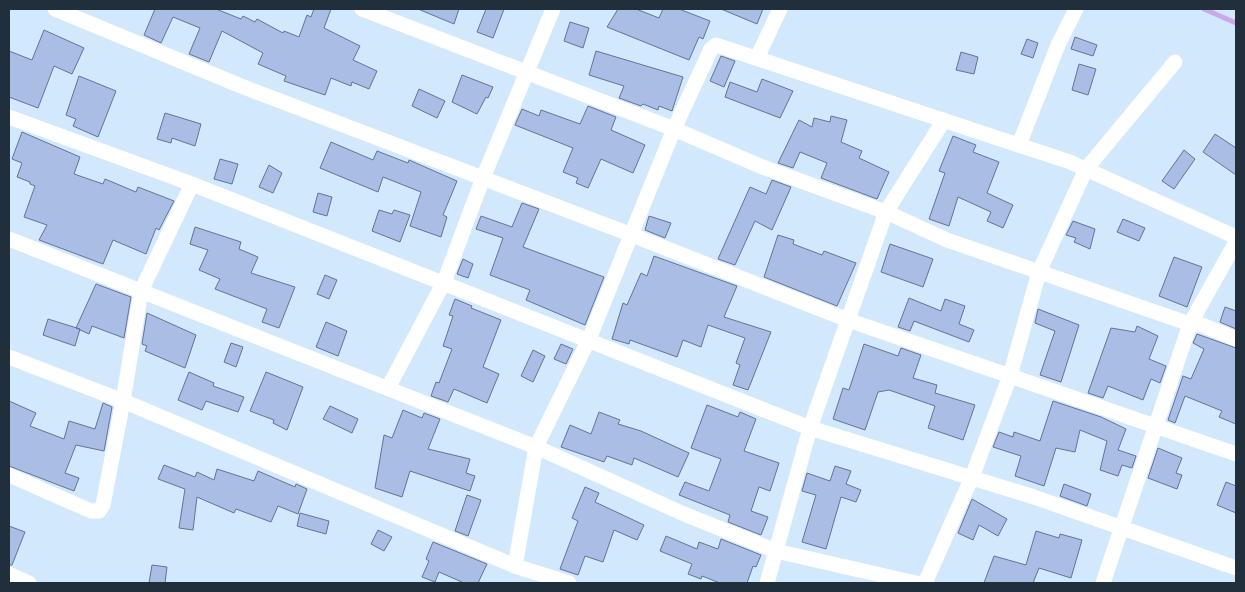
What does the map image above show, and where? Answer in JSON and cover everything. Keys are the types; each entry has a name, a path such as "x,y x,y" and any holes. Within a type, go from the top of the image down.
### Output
{"street":[{"path":"55,9 241,86 632,235 848,320 1236,454"},
{"path":"362,9 674,129 765,168 886,212 946,240 1190,324 1202,325 1236,339"},
{"path":"388,388 444,282 553,9"},
{"path":"757,58 780,9"},
{"path":"1019,145 1058,45 1076,9"},
{"path":"515,566 536,447 589,339 674,129 711,49 716,45 1086,169 1236,237"},
{"path":"925,583 972,477 1010,376 1039,272 1086,169 1175,62"},
{"path":"9,117 192,184 589,339 810,428 972,477 1236,568"},
{"path":"767,583 810,428 886,212 944,120"},
{"path":"9,475 91,511 99,511 103,505 124,401 140,291 192,184"},
{"path":"9,239 536,447 684,514 776,551 916,583"},
{"path":"1102,583 1122,529 1190,324 1236,242"},
{"path":"9,357 124,401 515,566 569,583"},
{"path":"9,574 29,583"}],"building":[{"path":"155,9 216,9 241,19 243,16 255,22 257,19 283,33 284,31 299,37 307,15 311,17 314,9 331,9 324,28 360,46 353,60 377,71 369,89 352,82 351,86 331,78 325,95 284,81 286,76 258,64 263,53 222,31 209,62 189,54 200,28 173,17 161,43 144,35"},
{"path":"418,9 459,9 454,24"},
{"path":"486,9 504,9 493,38 477,32"},
{"path":"618,9 636,9 659,18 663,9 679,9 710,21 703,39 699,37 689,60 607,27"},
{"path":"721,9 763,9 757,24"},
{"path":"570,22 589,28 583,48 564,41"},
{"path":"44,30 84,48 72,74 54,66 38,108 9,97 9,51 32,60"},
{"path":"1075,37 1097,45 1093,56 1071,49"},
{"path":"1027,39 1038,43 1033,58 1021,54"},
{"path":"596,51 683,77 672,111 659,106 658,110 643,104 641,106 619,98 624,86 589,75"},
{"path":"961,52 978,57 974,74 956,70"},
{"path":"721,56 735,61 724,87 710,81"},
{"path":"1079,64 1096,69 1088,95 1072,90"},
{"path":"462,75 493,87 477,114 452,102"},
{"path":"79,76 116,91 98,137 73,126 76,119 66,115"},
{"path":"762,79 793,91 780,118 725,97 730,82 757,92"},
{"path":"419,89 445,101 437,118 412,106"},
{"path":"588,106 616,117 611,130 645,145 633,173 601,159 588,188 576,183 578,178 563,172 573,148 515,125 522,109 539,116 541,110 580,124"},
{"path":"165,113 201,124 195,146 172,138 171,143 157,139"},
{"path":"831,116 847,120 841,142 862,151 859,158 889,172 877,199 821,178 827,163 800,152 793,168 778,163 799,120 812,127 814,118 830,122"},
{"path":"22,132 80,157 74,174 103,184 105,179 136,192 138,187 174,201 159,230 156,228 146,254 113,240 103,264 39,240 47,225 24,217 35,186 17,177 22,163 12,159"},
{"path":"1215,134 1236,148 1236,175 1203,152"},
{"path":"953,136 976,145 973,152 999,162 987,193 1013,205 1003,228 987,221 991,212 958,197 949,226 929,219 945,173 939,171"},
{"path":"331,142 373,160 377,151 408,163 409,160 457,181 443,215 447,217 441,237 410,226 421,192 383,177 378,192 320,168"},
{"path":"1184,150 1195,159 1174,189 1162,181"},
{"path":"220,159 238,164 232,184 214,179"},
{"path":"269,165 282,173 273,193 259,187"},
{"path":"772,180 791,187 772,230 755,221 735,265 718,259 750,187 766,194"},
{"path":"318,193 332,197 327,216 313,212"},
{"path":"522,203 539,209 523,247 604,277 585,325 526,300 530,290 490,275 503,238 476,229 481,216 512,227"},
{"path":"379,210 392,214 394,210 410,215 400,242 372,231"},
{"path":"649,216 671,223 665,238 645,230"},
{"path":"1123,219 1145,228 1139,241 1117,232"},
{"path":"1073,221 1095,229 1090,249 1074,242 1076,238 1066,235"},
{"path":"195,227 241,242 239,249 258,257 251,273 295,287 279,328 262,322 267,309 215,289 220,279 199,270 208,250 190,244"},
{"path":"778,235 794,240 793,244 822,255 824,251 856,263 837,306 764,277"},
{"path":"890,244 933,259 923,287 881,272"},
{"path":"654,256 737,286 724,317 771,332 748,390 733,385 740,365 736,363 745,338 708,325 701,347 683,340 677,357 630,340 629,344 612,339 623,303 627,305 641,273 647,276"},
{"path":"1174,257 1202,267 1187,307 1159,296"},
{"path":"463,259 473,264 468,278 457,274"},
{"path":"325,275 337,280 329,299 317,294"},
{"path":"96,284 131,297 124,338 92,326 89,334 76,328"},
{"path":"909,298 941,311 945,299 965,306 959,324 974,330 969,342 914,321 910,331 898,327"},
{"path":"455,299 472,306 471,308 501,320 483,367 499,374 487,403 454,389 448,402 431,396 436,382 439,383 452,349 443,346 453,316 449,315"},
{"path":"1225,307 1236,311 1236,329 1220,322"},
{"path":"1038,309 1079,325 1061,382 1040,375 1055,331 1035,323"},
{"path":"147,313 196,335 185,368 145,351 147,346 142,344"},
{"path":"48,319 80,329 75,346 43,335"},
{"path":"326,322 347,331 338,356 316,347"},
{"path":"1137,326 1158,336 1149,359 1166,366 1160,383 1151,379 1143,400 1108,386 1103,398 1088,393 1111,328 1135,332"},
{"path":"1197,334 1236,348 1236,424 1219,417 1222,411 1185,396 1175,423 1168,420 1183,376 1191,379 1204,349 1193,343"},
{"path":"231,343 243,347 236,367 224,362"},
{"path":"561,344 573,349 566,364 554,359"},
{"path":"864,344 898,356 901,348 921,355 913,378 937,385 935,393 975,405 963,440 928,428 935,406 889,390 878,392 865,430 833,419 843,388 849,390"},
{"path":"533,350 545,356 533,382 521,376"},
{"path":"189,372 214,383 213,386 244,397 238,412 206,401 202,410 178,400"},
{"path":"266,372 303,387 287,430 273,423 274,420 250,411"},
{"path":"9,401 36,413 30,426 64,439 69,421 95,429 103,403 112,407 104,451 76,445 65,473 79,478 74,491 9,466"},
{"path":"1053,401 1101,417 1126,429 1118,450 1136,456 1132,468 1122,465 1118,476 1100,470 1107,441 1080,430 1075,452 1056,448 1044,486 1015,476 1021,456 993,447 999,432 1013,437 1014,432 1040,441"},
{"path":"707,405 738,417 740,412 756,419 744,451 779,463 770,491 759,487 751,511 768,517 761,535 728,522 730,515 679,495 685,482 709,491 721,459 691,448"},
{"path":"330,406 358,419 352,433 323,419"},
{"path":"403,410 422,418 424,413 440,419 428,449 470,459 466,473 475,476 470,491 410,471 402,497 375,488 384,435 392,438"},
{"path":"599,412 620,420 618,424 641,431 689,453 678,477 634,458 632,465 607,456 604,462 561,447 570,425 591,434"},
{"path":"1158,448 1182,458 1176,473 1182,475 1177,489 1148,478"},
{"path":"164,465 195,477 197,472 214,480 217,469 254,481 258,471 295,487 296,484 307,489 298,514 278,506 271,522 236,509 234,513 197,497 193,530 179,528 185,489 158,479"},
{"path":"835,466 851,471 846,484 861,490 856,502 841,497 826,549 802,542 816,495 802,491 807,473 830,481"},
{"path":"1226,482 1236,486 1236,513 1217,505"},
{"path":"1064,484 1091,494 1087,506 1060,496"},
{"path":"585,487 599,493 595,502 644,525 637,540 614,530 603,562 585,556 578,575 560,569 578,521 572,518"},
{"path":"467,495 481,500 468,536 455,531"},
{"path":"972,499 1007,519 998,536 979,525 973,540 958,533"},
{"path":"300,513 329,521 326,534 297,526"},
{"path":"9,526 25,532 12,565 9,565"},
{"path":"378,530 392,537 384,551 371,544"},
{"path":"1036,531 1059,538 1060,534 1082,540 1071,578 1039,568 1033,583 984,583 994,556 1026,565"},
{"path":"666,536 697,549 699,542 718,549 721,539 761,555 756,567 753,566 747,583 720,583 702,576 701,579 688,574 692,564 660,551"},
{"path":"433,542 487,564 478,583 464,583 439,572 435,582 422,577 429,561 426,559"},
{"path":"152,565 167,567 165,583 149,583"}],"waterway":[{"path":"1204,9 1236,23"}]}
